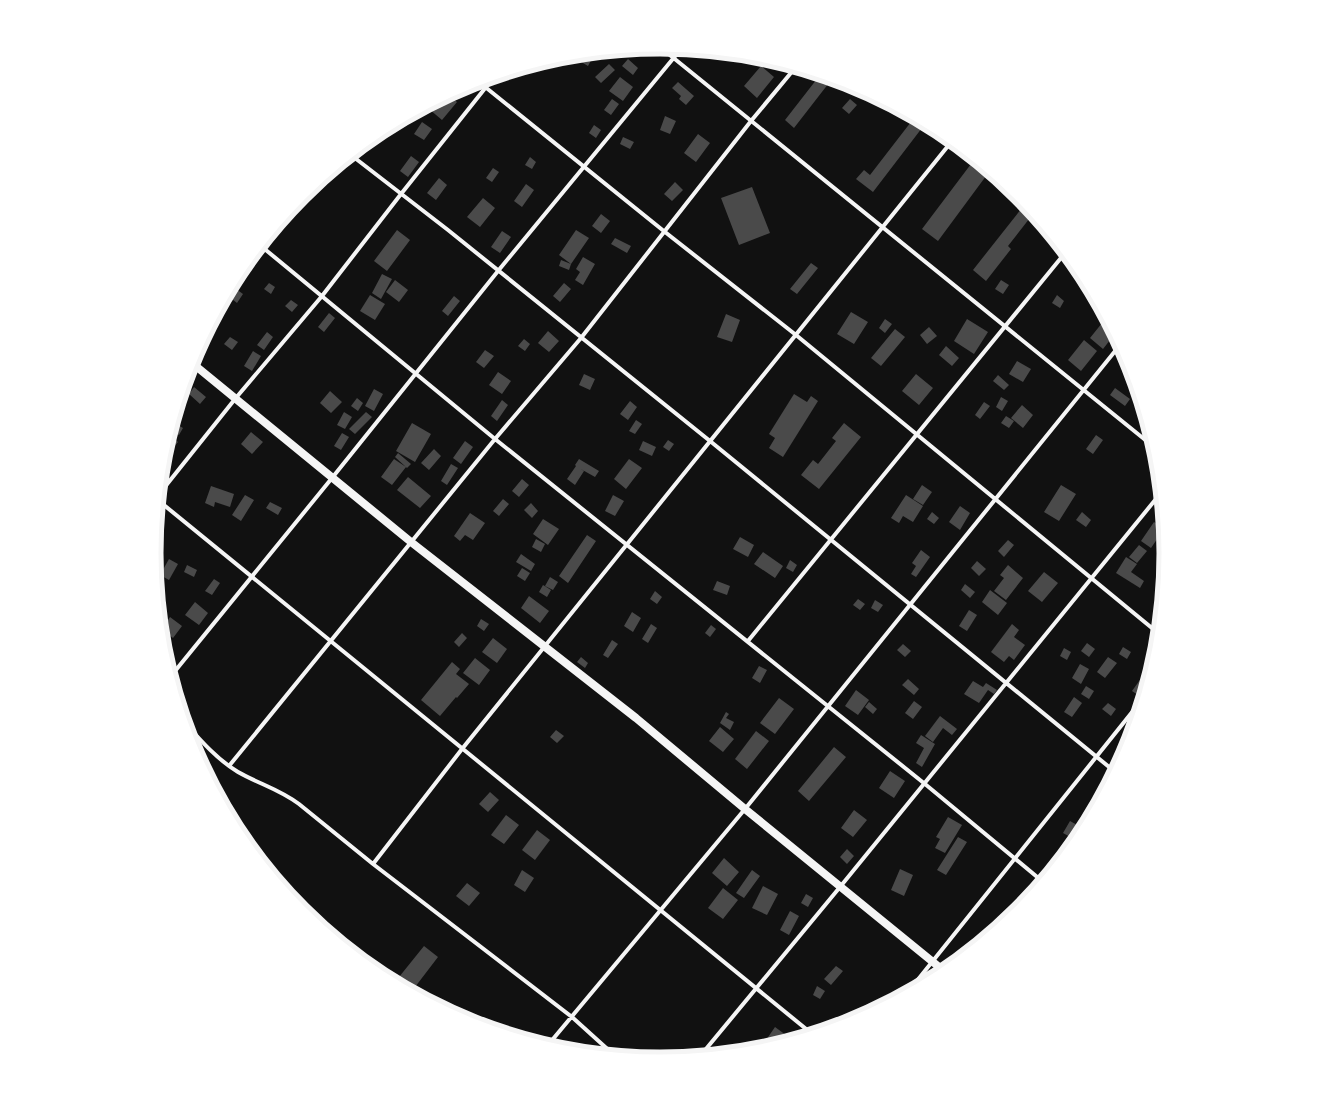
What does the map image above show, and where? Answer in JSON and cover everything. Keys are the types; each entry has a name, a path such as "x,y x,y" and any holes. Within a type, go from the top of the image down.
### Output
{"main road":[{"path":"197,367 411,542 636,718 939,967"}],"street":[{"path":"669,54 1146,440"},
{"path":"175,671 498,270 676,54"},
{"path":"229,766 495,438 581,338 792,72"},
{"path":"165,486 235,399 322,296 486,87 665,232 796,335 1153,629"},
{"path":"373,864 462,749 948,146"},
{"path":"355,158 498,270 1111,768"},
{"path":"264,249 627,545 925,784 1038,878"},
{"path":"748,642 1062,257"},
{"path":"553,1040 746,809 1116,351"},
{"path":"705,1050 925,784 1156,499"},
{"path":"163,505 806,1030"},
{"path":"918,980 1134,710"},
{"path":"195,735 229,766 238,772 287,795 373,864 572,1017 609,1049"}],"building":[{"path":"592,59 588,66 580,61"},
{"path":"628,59 638,68 633,75 622,66"},
{"path":"609,64 615,70 601,83 595,77"},
{"path":"761,66 774,77 757,98 744,86"},
{"path":"620,77 633,87 623,101 609,91"},
{"path":"817,79 829,83 794,128 785,120"},
{"path":"678,82 694,96 686,105 679,99 681,96 672,88"},
{"path":"453,99 457,102 442,120 430,110"},
{"path":"612,99 619,104 611,115 604,110"},
{"path":"850,99 857,105 849,114 842,108"},
{"path":"665,116 676,121 670,134 660,130"},
{"path":"422,122 432,129 424,140 414,134"},
{"path":"911,122 922,128 873,192 856,179 864,170 870,175"},
{"path":"594,125 601,130 596,138 589,133"},
{"path":"698,134 710,143 696,162 684,153"},
{"path":"623,137 634,142 630,149 620,144"},
{"path":"411,156 419,162 408,177 400,171"},
{"path":"530,157 536,162 532,169 525,165"},
{"path":"972,163 986,176 938,241 922,229"},
{"path":"493,168 499,172 492,182 486,178"},
{"path":"439,178 447,185 436,200 427,193"},
{"path":"675,182 683,190 672,201 664,194"},
{"path":"526,184 534,190 522,207 514,201"},
{"path":"752,187 770,233 739,245 721,198"},
{"path":"483,198 495,208 480,227 467,217"},
{"path":"1021,209 1030,218 1008,246 1011,249 986,281 973,270"},
{"path":"601,214 610,221 601,233 592,226"},
{"path":"397,230 410,240 387,271 374,261"},
{"path":"576,230 589,238 571,264 559,255"},
{"path":"502,231 511,237 500,253 491,247"},
{"path":"615,238 631,246 627,253 611,244"},
{"path":"583,257 595,264 583,285 575,280 580,272 576,269"},
{"path":"561,260 571,264 569,270 559,266"},
{"path":"811,263 818,268 797,294 790,289"},
{"path":"382,274 392,279 381,299 372,293"},
{"path":"395,280 408,290 399,302 386,292"},
{"path":"1001,280 1009,285 1003,294 995,289"},
{"path":"269,283 275,287 271,294 264,289"},
{"path":"564,283 571,289 560,302 553,296"},
{"path":"237,289 243,294 237,303 231,298"},
{"path":"370,295 385,304 375,320 360,311"},
{"path":"1057,295 1064,301 1060,308 1052,303"},
{"path":"454,296 460,301 448,316 442,311"},
{"path":"291,300 298,305 292,312 285,306"},
{"path":"851,312 868,322 854,344 837,334"},
{"path":"329,313 335,318 324,332 318,327"},
{"path":"726,314 740,320 732,342 717,337"},
{"path":"885,319 892,324 885,333 879,328"},
{"path":"967,319 988,332 974,354 954,341"},
{"path":"1102,323 1111,339 1103,349 1090,338"},
{"path":"929,327 937,336 927,344 920,335"},
{"path":"895,329 905,337 881,366 871,358"},
{"path":"548,331 559,341 549,352 538,343"},
{"path":"267,332 273,337 264,350 257,345"},
{"path":"230,337 238,342 232,350 224,344"},
{"path":"524,339 530,344 525,351 518,346"},
{"path":"1084,340 1097,351 1081,371 1068,360"},
{"path":"946,346 959,358 952,366 939,355"},
{"path":"485,350 494,356 484,368 476,362"},
{"path":"253,351 261,356 252,371 244,366"},
{"path":"1017,361 1031,369 1023,382 1009,374"},
{"path":"498,372 511,381 502,394 489,385"},
{"path":"584,374 595,379 590,390 579,385"},
{"path":"916,374 933,388 919,405 902,391"},
{"path":"998,375 1009,385 1004,390 993,381"},
{"path":"194,387 206,397 200,404 189,394"},
{"path":"1115,388 1130,399 1125,406 1110,395"},
{"path":"374,389 383,394 374,411 365,406"},
{"path":"330,391 342,402 331,413 320,403"},
{"path":"794,394 807,402 811,396 818,401 783,457 769,448 775,438 769,434"},
{"path":"1001,397 1008,401 1002,411 996,407"},
{"path":"357,398 363,403 358,411 351,406"},
{"path":"502,400 508,405 497,421 491,416"},
{"path":"630,401 637,407 628,420 620,414"},
{"path":"984,402 990,406 980,419 975,415"},
{"path":"1022,405 1033,415 1023,428 1011,418"},
{"path":"344,412 352,417 345,429 337,425"},
{"path":"366,412 372,417 355,434 349,429"},
{"path":"1006,416 1014,421 1009,428 1001,423"},
{"path":"636,420 642,424 635,434 629,431"},
{"path":"412,423 431,434 415,462 396,451"},
{"path":"844,423 861,437 819,489 801,475 813,460 818,464 836,441 832,438"},
{"path":"178,425 183,428 179,435 176,433"},
{"path":"251,432 263,442 252,454 241,444"},
{"path":"342,433 349,437 341,450 334,446"},
{"path":"1096,435 1103,440 1093,454 1086,449"},
{"path":"175,439 178,442 173,448"},
{"path":"668,440 674,444 669,451 663,447"},
{"path":"465,441 473,447 461,464 453,458"},
{"path":"643,441 656,447 652,456 639,450"},
{"path":"434,449 441,456 429,470 421,463"},
{"path":"398,453 411,464 407,468 395,457"},
{"path":"394,459 406,467 392,485 381,477"},
{"path":"579,459 599,471 595,477 579,468 584,471 575,485 567,479"},
{"path":"629,459 642,468 626,489 614,479"},
{"path":"451,464 458,468 447,485 441,481"},
{"path":"408,477 431,496 420,508 397,490"},
{"path":"522,479 529,485 519,497 512,491"},
{"path":"922,485 932,492 923,505 913,499"},
{"path":"1061,485 1076,494 1059,521 1044,512"},
{"path":"211,486 234,494 230,507 215,502 214,507 205,503"},
{"path":"245,495 254,500 241,521 232,515"},
{"path":"613,495 624,501 615,516 605,511"},
{"path":"906,495 923,506 913,522 903,516 899,523 891,518"},
{"path":"503,499 509,504 499,516 493,511"},
{"path":"270,502 282,508 278,515 266,508"},
{"path":"531,503 538,511 532,518 524,510"},
{"path":"960,506 970,513 960,530 949,522"},
{"path":"932,512 939,518 934,524 927,519"},
{"path":"1082,512 1091,520 1086,527 1076,520"},
{"path":"470,513 485,523 473,540 465,535 460,541 454,536"},
{"path":"543,519 559,529 548,545 533,534"},
{"path":"1154,522 1158,525 1159,537 1151,548 1141,541"},
{"path":"587,535 596,541 568,583 559,576"},
{"path":"740,537 754,545 748,557 733,549"},
{"path":"536,539 545,544 541,552 532,547"},
{"path":"1008,540 1014,545 1004,557 998,551"},
{"path":"1139,545 1147,551 1137,563 1129,557"},
{"path":"921,550 930,557 916,577 911,574 916,566 912,563"},
{"path":"763,552 783,566 775,578 754,564"},
{"path":"521,554 535,564 531,571 516,562"},
{"path":"1126,557 1137,564 1131,572 1144,581 1140,588 1116,573"},
{"path":"169,559 178,564 169,580 162,576 162,572"},
{"path":"790,560 797,565 793,572 786,568"},
{"path":"977,561 986,569 979,576 971,568"},
{"path":"187,565 197,570 194,577 184,572"},
{"path":"1008,565 1023,578 1006,600 994,591 1004,578 1000,575"},
{"path":"522,568 530,573 525,581 517,576"},
{"path":"1044,572 1058,583 1042,602 1028,591"},
{"path":"550,577 558,582 553,590 545,586"},
{"path":"214,579 220,583 212,595 205,591"},
{"path":"717,581 730,586 727,595 713,590"},
{"path":"965,584 975,592 970,598 961,590"},
{"path":"543,585 551,590 547,597 539,592"},
{"path":"990,590 1007,603 998,615 982,602"},
{"path":"655,591 662,597 657,604 650,599"},
{"path":"529,596 549,611 540,623 521,608"},
{"path":"858,599 865,604 860,610 853,605"},
{"path":"875,600 883,605 878,612 871,608"},
{"path":"195,602 208,613 199,625 185,615"},
{"path":"969,610 977,615 967,631 959,626"},
{"path":"632,612 641,618 633,632 624,626"},
{"path":"170,617 182,626 173,638 168,634 166,623"},
{"path":"481,619 489,624 484,631 477,626"},
{"path":"651,624 657,628 648,643 642,639"},
{"path":"1012,624 1019,630 1014,637 1025,645 1014,660 1009,656 1004,662 991,652"},
{"path":"711,625 716,629 710,637 705,633"},
{"path":"462,633 467,638 459,647 454,642"},
{"path":"493,638 507,649 497,663 482,652"},
{"path":"612,640 618,644 608,658 603,655"},
{"path":"1087,643 1095,649 1089,657 1081,651"},
{"path":"903,644 911,651 905,657 897,650"},
{"path":"1123,647 1131,652 1127,659 1119,654"},
{"path":"1064,648 1071,652 1067,660 1060,656"},
{"path":"581,657 588,663 585,668 577,662"},
{"path":"1108,657 1117,663 1105,678 1097,672"},
{"path":"475,658 490,670 479,685 463,673"},
{"path":"452,662 460,669 456,674 469,684 440,716 421,700"},
{"path":"1080,664 1089,669 1081,684 1072,678"},
{"path":"759,666 767,670 760,683 752,678"},
{"path":"1142,677 1143,677 1138,695 1132,691"},
{"path":"908,679 919,689 914,695 902,685"},
{"path":"973,681 983,687 986,683 997,690 994,694 988,690 979,703 964,694"},
{"path":"1086,686 1094,691 1089,699 1081,694"},
{"path":"856,690 869,700 858,715 845,706"},
{"path":"1074,697 1082,703 1072,717 1064,712"},
{"path":"779,698 794,709 775,734 760,723"},
{"path":"914,701 922,707 913,719 905,713"},
{"path":"869,702 877,709 873,714 865,707"},
{"path":"1108,703 1116,709 1111,716 1102,709"},
{"path":"726,712 729,714 726,718 734,722 730,730 720,723"},
{"path":"940,716 957,729 952,735 943,728 933,742 925,736"},
{"path":"720,727 734,739 723,752 709,741"},
{"path":"556,730 564,736 557,743 550,737"},
{"path":"756,731 769,741 747,769 735,759"},
{"path":"921,735 935,744 922,767 916,763 924,748 916,743"},
{"path":"834,747 846,757 809,801 798,791"},
{"path":"890,771 905,781 894,798 879,788"},
{"path":"490,792 499,800 488,812 479,804"},
{"path":"854,810 867,820 853,837 841,828"},
{"path":"506,815 519,825 504,844 491,835"},
{"path":"948,817 962,825 945,853 935,848 940,839 936,837"},
{"path":"1070,821 1078,825 1070,837 1063,833"},
{"path":"537,830 550,840 535,860 522,850"},
{"path":"958,837 967,842 946,875 937,870"},
{"path":"1066,843 1056,857 1055,856"},
{"path":"847,849 854,856 847,864 840,857"},
{"path":"724,858 739,872 727,886 712,873"},
{"path":"900,869 913,875 904,896 891,890"},
{"path":"522,870 534,878 525,892 514,885"},
{"path":"752,870 760,876 744,898 736,893"},
{"path":"467,883 480,893 469,906 456,896"},
{"path":"763,886 778,894 767,915 752,908"},
{"path":"723,888 738,900 723,919 708,908"},
{"path":"806,894 813,898 808,907 801,903"},
{"path":"790,911 799,916 789,935 780,930"},
{"path":"424,946 438,957 415,988 398,978"},
{"path":"836,966 843,971 831,985 824,979"},
{"path":"817,986 825,991 820,999 813,995"},
{"path":"775,1027 787,1036 766,1040"}]}
